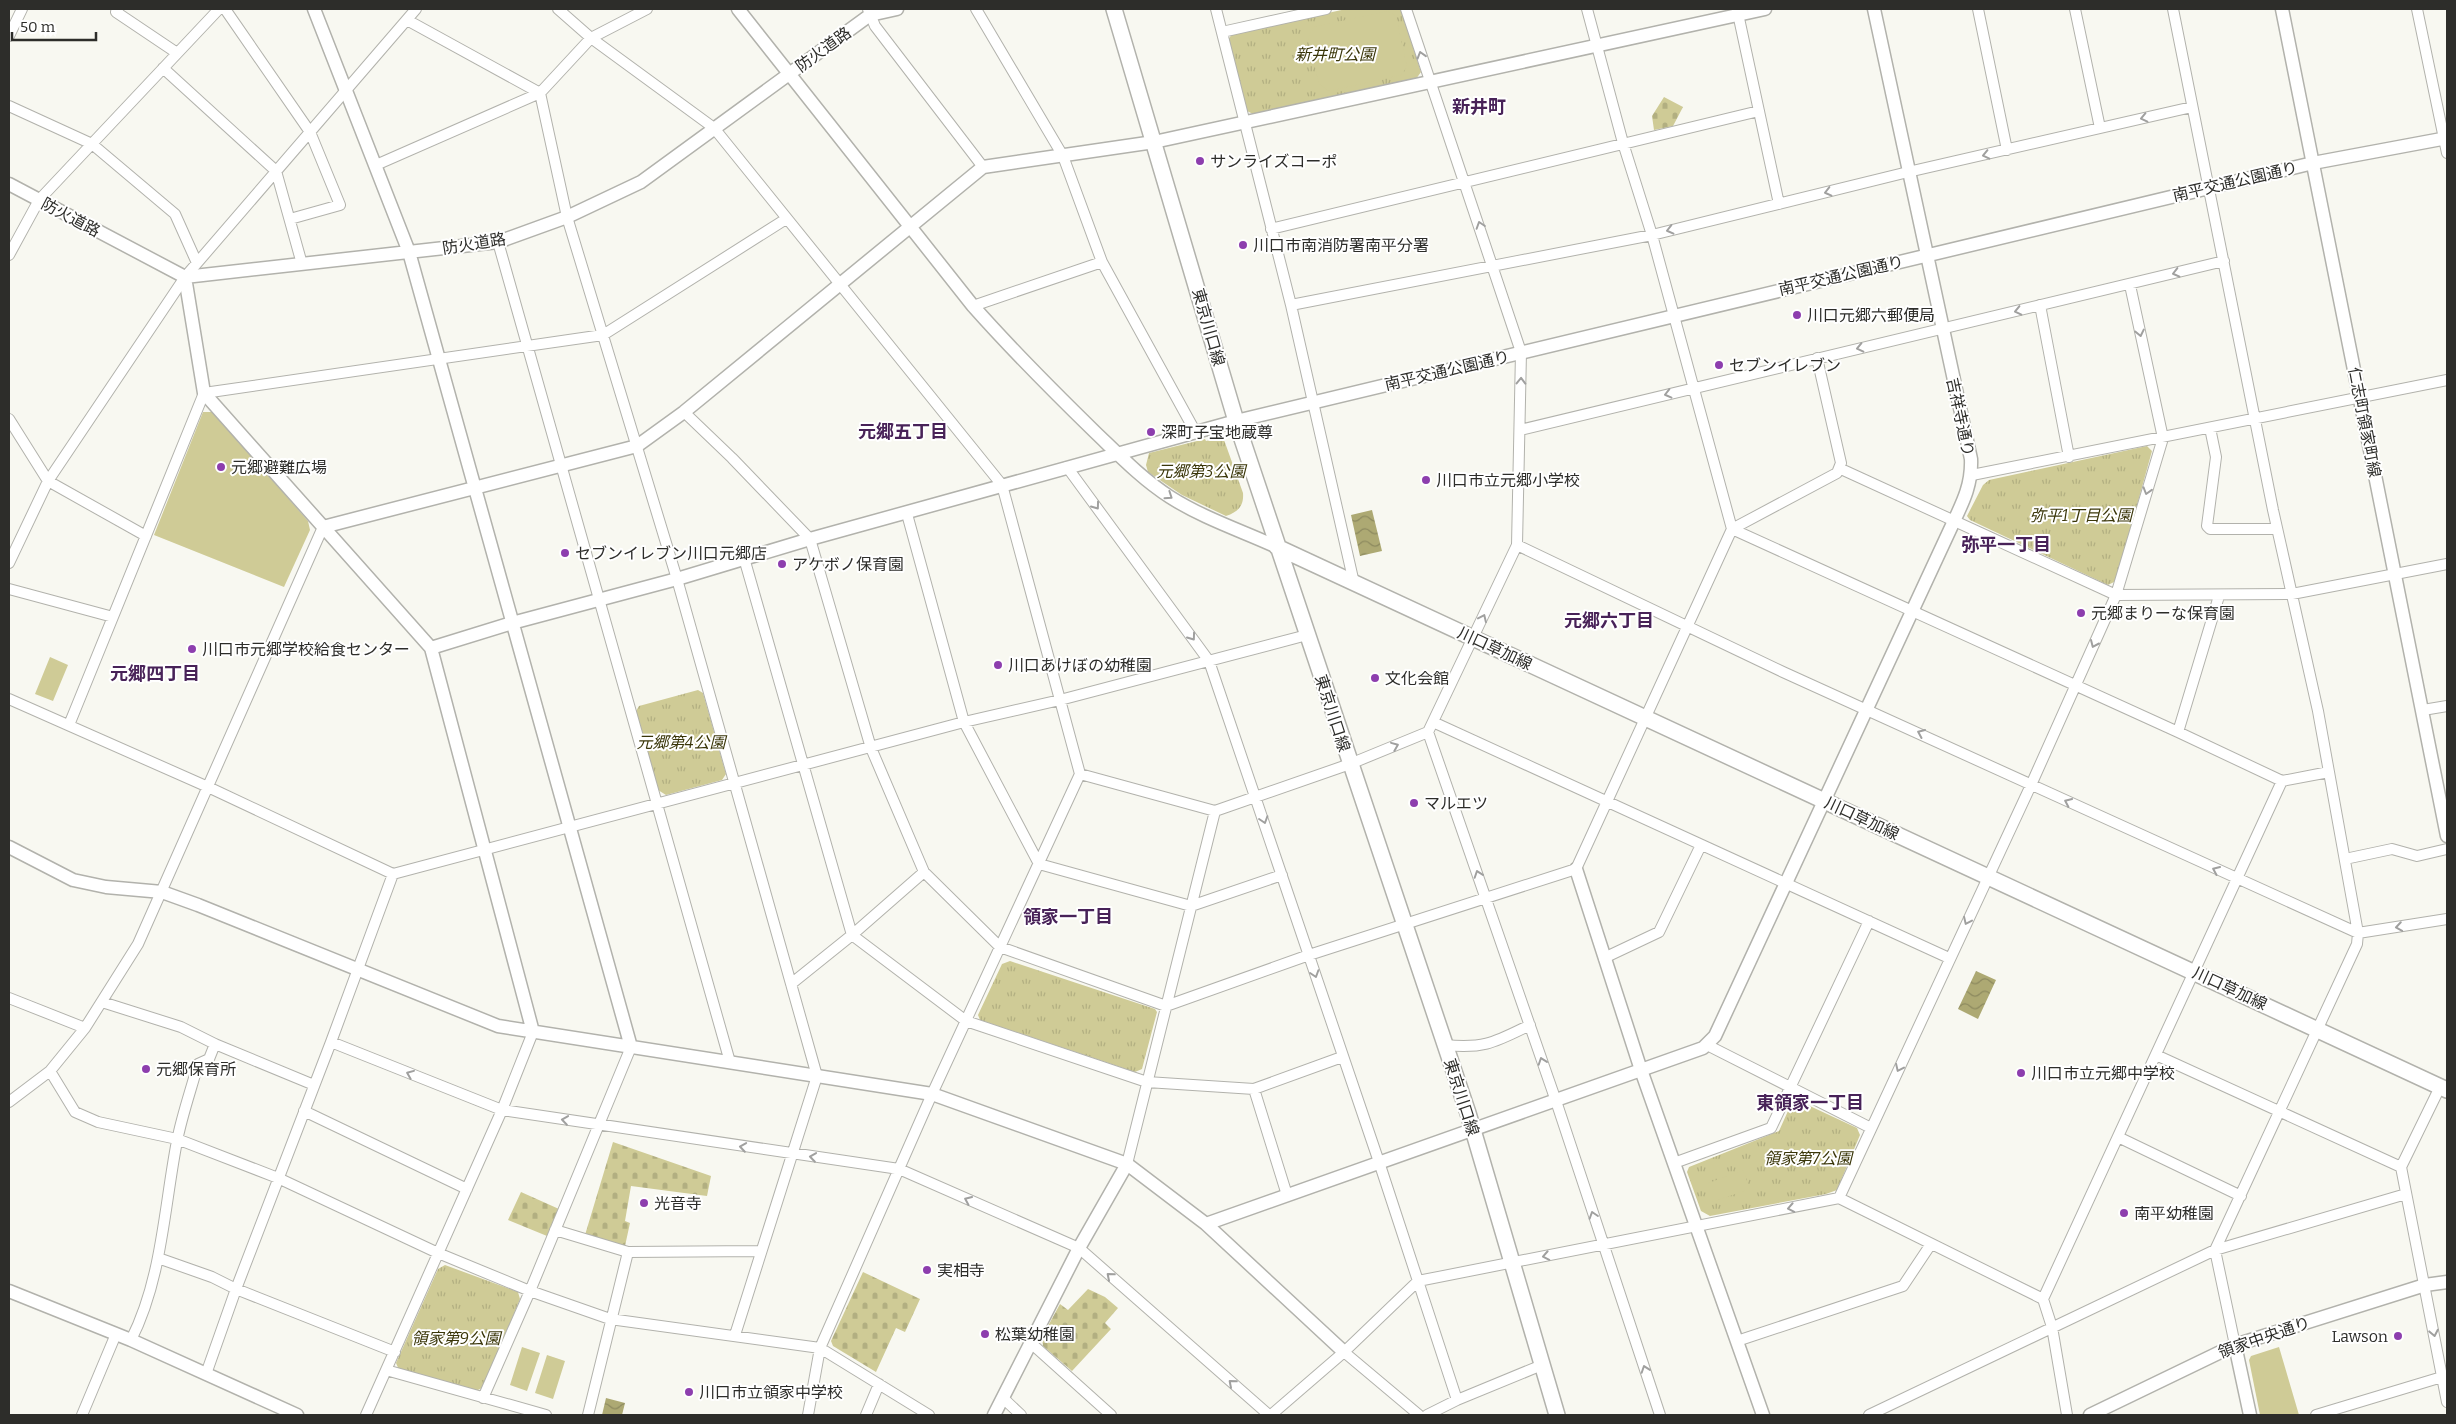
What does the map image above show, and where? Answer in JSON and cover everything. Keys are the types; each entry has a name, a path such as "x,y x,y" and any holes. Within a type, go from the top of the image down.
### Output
{"main road":[{"name":"東京川口線","path":"1114,9 1236,421 1473,1129 1557,1415"},
{"name":"川口草加線","path":"1277,547 2444,1088"}],"street":[{"path":"9,36 22,9"},
{"path":"118,9 116,12 177,53"},
{"path":"9,255 40,200 219,9"},
{"path":"225,9 310,132 340,205 290,219"},
{"path":"314,9 409,252 631,1047 530,1291 483,1398"},
{"path":"9,563 48,481 185,277 416,9"},
{"path":"558,9 591,38 714,128 1002,485 1080,774 932,1094 820,1348 808,1415"},
{"path":"376,166 540,93 591,38 646,9"},
{"path":"738,9 973,306 1010,348 1137,472 1182,504 1277,547"},
{"name":"防火道路","path":"9,184 185,277 498,242 567,217 641,182 869,12 897,9"},
{"path":"976,9 1063,156 1102,262 1196,433"},
{"path":"1216,9 1291,305 1354,583"},
{"path":"1222,32 1326,9"},
{"path":"1080,774 1215,812 1350,764 1428,732 1474,639 1517,545 1521,352 1466,182 1430,84 1406,9"},
{"path":"1587,9 1623,143 1652,235 1672,316 1732,529 2282,781 2329,772"},
{"path":"323,528 637,446 684,412 983,167 1154,142 1244,121 1430,84 1738,12 1765,9"},
{"name":"吉祥寺通り","path":"1707,1045 1715,1036 1727,1011 1968,491 1972,476 1971,459 1874,9"},
{"path":"1978,9 2007,150"},
{"path":"2075,9 2100,128"},
{"path":"2173,9 2277,529 2318,711 2358,933 2356,944 2318,1029 2215,1250 2250,1415"},
{"name":"仁志町領家町線","path":"2282,9 2447,831"},
{"path":"2417,9 2446,138 2447,154"},
{"path":"869,12 875,26 983,167"},
{"path":"1738,12 1779,204"},
{"path":"407,20 540,93 567,217 677,579 817,1076 760,1251 735,1335"},
{"path":"163,68 276,171 302,264"},
{"path":"9,106 92,144 175,214 197,263"},
{"path":"1291,305 1652,235 1908,172 2192,107"},
{"path":"1271,229 1759,111"},
{"name":"南平交通公園通り","path":"431,648 512,623 677,579 810,539 907,514 1002,485 1314,401 2313,163 2446,138"},
{"path":"204,393 604,335 786,219"},
{"path":"498,242 730,1062"},
{"path":"1520,430 2224,261"},
{"path":"973,306 1102,262"},
{"path":"69,725 204,393 185,277"},
{"path":"1839,1198 2031,784 2116,595 2163,438 2130,285"},
{"path":"2040,305 2069,457"},
{"path":"1763,1415 1641,1070 1576,869 1732,529 1837,473 1841,469 1842,463 1817,358"},
{"path":"1972,476 2447,380"},
{"path":"204,393 431,648 533,1032 502,1110 366,1415"},
{"path":"684,412 732,458 810,539 871,748 924,872 1000,947 1166,1006 1404,924 1576,869"},
{"path":"9,420 48,481 146,536"},
{"path":"2210,428 2216,457 2207,526 2210,529 2277,529"},
{"path":"1067,467 1209,660 1379,1162 1456,1400"},
{"path":"1841,469 2116,595 2219,596 2292,594 2447,564"},
{"path":"907,514 964,722 1039,864 1191,906 1282,875"},
{"path":"9,1102 50,1070 85,1028 138,944 323,528"},
{"path":"1517,545 1687,627 2358,933 2447,919"},
{"path":"744,558 852,935 966,1021 1147,1082 1254,1089 1342,1057"},
{"path":"9,589 113,617"},
{"path":"2178,732 2219,596"},
{"path":"9,699 208,787 393,874 735,782 871,748 964,722 1060,700 1307,634"},
{"path":"2423,710 2447,706"},
{"path":"1433,722 1949,958"},
{"path":"1428,732 1556,1101 1602,1245 1660,1415"},
{"path":"2068,1415 2052,1327 2043,1299 2282,781"},
{"path":"994,1415 1032,1344 1079,1248 1127,1164 1215,812"},
{"path":"1604,958 1659,932 1702,844"},
{"path":"9,847 73,880 106,887 162,892 498,1026 932,1094 1127,1164 1206,1224 1344,1352 1419,1415"},
{"path":"2344,859 2392,849 2417,856 2447,849"},
{"path":"791,984 852,935 924,872"},
{"path":"206,1374 236,1289 393,874"},
{"path":"1674,1163 1771,1128 1869,921"},
{"path":"9,998 85,1028"},
{"path":"102,1002 181,1027 215,1044 314,1085"},
{"path":"1445,1045 1467,1047 1490,1044 1530,1025"},
{"path":"331,1042 502,1110 899,1169 1079,1248 1270,1415 1344,1352 1418,1281 1839,1198 2043,1299"},
{"path":"131,1340 141,1319 158,1258 177,1139 198,1064 209,1059 215,1044"},
{"path":"1206,1224 1556,1101 1707,1045 1871,1128"},
{"path":"2156,1055 2401,1167"},
{"path":"50,1070 74,1112 98,1122 177,1139 278,1178 438,1253 530,1291 610,1319 820,1348 929,1415"},
{"path":"2444,1088 2401,1167 2447,1402"},
{"path":"1254,1089 1287,1195"},
{"path":"304,1111 467,1189"},
{"path":"2118,1137 2241,1196"},
{"path":"1869,1415 2215,1250 2406,1194"},
{"path":"555,1230 628,1252 760,1251"},
{"path":"1738,1342 1903,1286 1931,1244"},
{"path":"588,1415 610,1319 628,1252"},
{"path":"158,1258 212,1277 236,1289 395,1352"},
{"name":"領家中央通り","path":"2090,1415 2235,1345 2425,1285 2447,1282"},
{"path":"9,1291 131,1340 206,1374 280,1411 297,1415"},
{"path":"82,1415 116,1334"},
{"path":"1032,1344 1112,1415"},
{"path":"1427,1415 1456,1400 1542,1365"},
{"path":"386,1370 546,1415"},
{"path":"2316,1415 2442,1377"},
{"path":"866,1415 879,1384"},
{"path":"1003,1398 1021,1415"}],"green space":[{"name":"新井町公園","path":"1346,9 1401,9 1421,72 1416,79 1253,114 1245,110 1228,40 1232,34"},
{"path":"1387,11 1396,16 1407,67 1401,75 1329,91 1319,84 1308,37 1314,27"},
{"path":"1664,97 1683,107 1673,126 1654,130 1652,116"},
{"name":"元郷避難広場","path":"203,412 213,412 308,521 310,530 284,587 154,535"},
{"name":"元郷第3公園","path":"1223,437 1243,493 1241,505 1237,510 1226,516 1182,495 1148,472 1146,465 1149,453 1205,439 1206,441"},
{"name":"弥平1丁目公園","path":"2147,446 2152,451 2116,581 2108,585 1970,520 1967,516 1983,485 1989,480"},
{"path":"50,657 68,665 53,701 35,694"},
{"name":"元郷第4公園","path":"698,690 703,693 726,774 722,780 666,795 658,790 636,711 639,706"},
{"path":"1010,961 1155,1009 1157,1012 1142,1069 1135,1072 980,1020 978,1015 1002,964"},
{"name":"領家第7公園","path":"1797,1100 1857,1128 1860,1135 1837,1190 1826,1194 1710,1216 1701,1211 1687,1172 1689,1167 1779,1131 1792,1102"},
{"path":"613,1142 711,1176 707,1196 631,1186 625,1221 630,1223 625,1246 585,1235"},
{"path":"1743,1170 1750,1189 1712,1202 1706,1184"},
{"path":"521,1192 559,1209 547,1236 508,1220"},
{"name":"領家第9公園","path":"445,1265 518,1292 520,1299 484,1387 476,1391 399,1370 396,1363 438,1269"},
{"path":"863,1272 920,1299 905,1332 896,1328 876,1372 833,1346 831,1341"},
{"path":"1088,1289 1105,1297 1118,1308 1105,1323 1111,1329 1072,1371 1043,1346 1042,1337 1060,1304 1068,1310"},
{"path":"522,1347 540,1353 527,1391 510,1385"},
{"path":"2279,1347 2299,1415 2260,1415 2249,1360 2251,1356"},
{"path":"547,1355 565,1361 553,1399 535,1393"}],"water":[{"path":"1372,510 1382,551 1360,556 1351,515"},
{"path":"1976,971 1996,980 1978,1019 1958,1009"},
{"path":"606,1398 625,1403 622,1415 602,1415"}],"place":[{"name":"サンライズコーポ","path":"1200,161"},
{"name":"川口市南消防署南平分署","path":"1243,245"},
{"name":"川口元郷六郵便局","path":"1797,315"},
{"name":"セブンイレブン","path":"1719,365"},
{"name":"深町子宝地蔵尊","path":"1151,432"},
{"name":"元郷避難広場","path":"221,467"},
{"name":"川口市立元郷小学校","path":"1426,480"},
{"name":"セブンイレブン川口元郷店","path":"565,553"},
{"name":"アケボノ保育園","path":"782,564"},
{"name":"元郷まりーな保育園","path":"2081,613"},
{"name":"川口市元郷学校給食センター","path":"192,649"},
{"name":"川口あけぼの幼稚園","path":"998,665"},
{"name":"文化会館","path":"1375,678"},
{"name":"マルエツ","path":"1414,803"},
{"name":"元郷保育所","path":"146,1069"},
{"name":"川口市立元郷中学校","path":"2021,1073"},
{"name":"光音寺","path":"644,1203"},
{"name":"南平幼稚園","path":"2124,1213"},
{"name":"実相寺","path":"927,1270"},
{"name":"松葉幼稚園","path":"985,1334"},
{"name":"Lawson","path":"2398,1336"},
{"name":"川口市立領家中学校","path":"689,1392"}],"district":[{"name":"新井町","path":"1479,107"},
{"name":"元郷五丁目","path":"903,432"},
{"name":"弥平一丁目","path":"2006,545"},
{"name":"元郷六丁目","path":"1609,621"},
{"name":"元郷四丁目","path":"155,674"},
{"name":"領家一丁目","path":"1068,917"},
{"name":"東領家一丁目","path":"1810,1103"}]}
